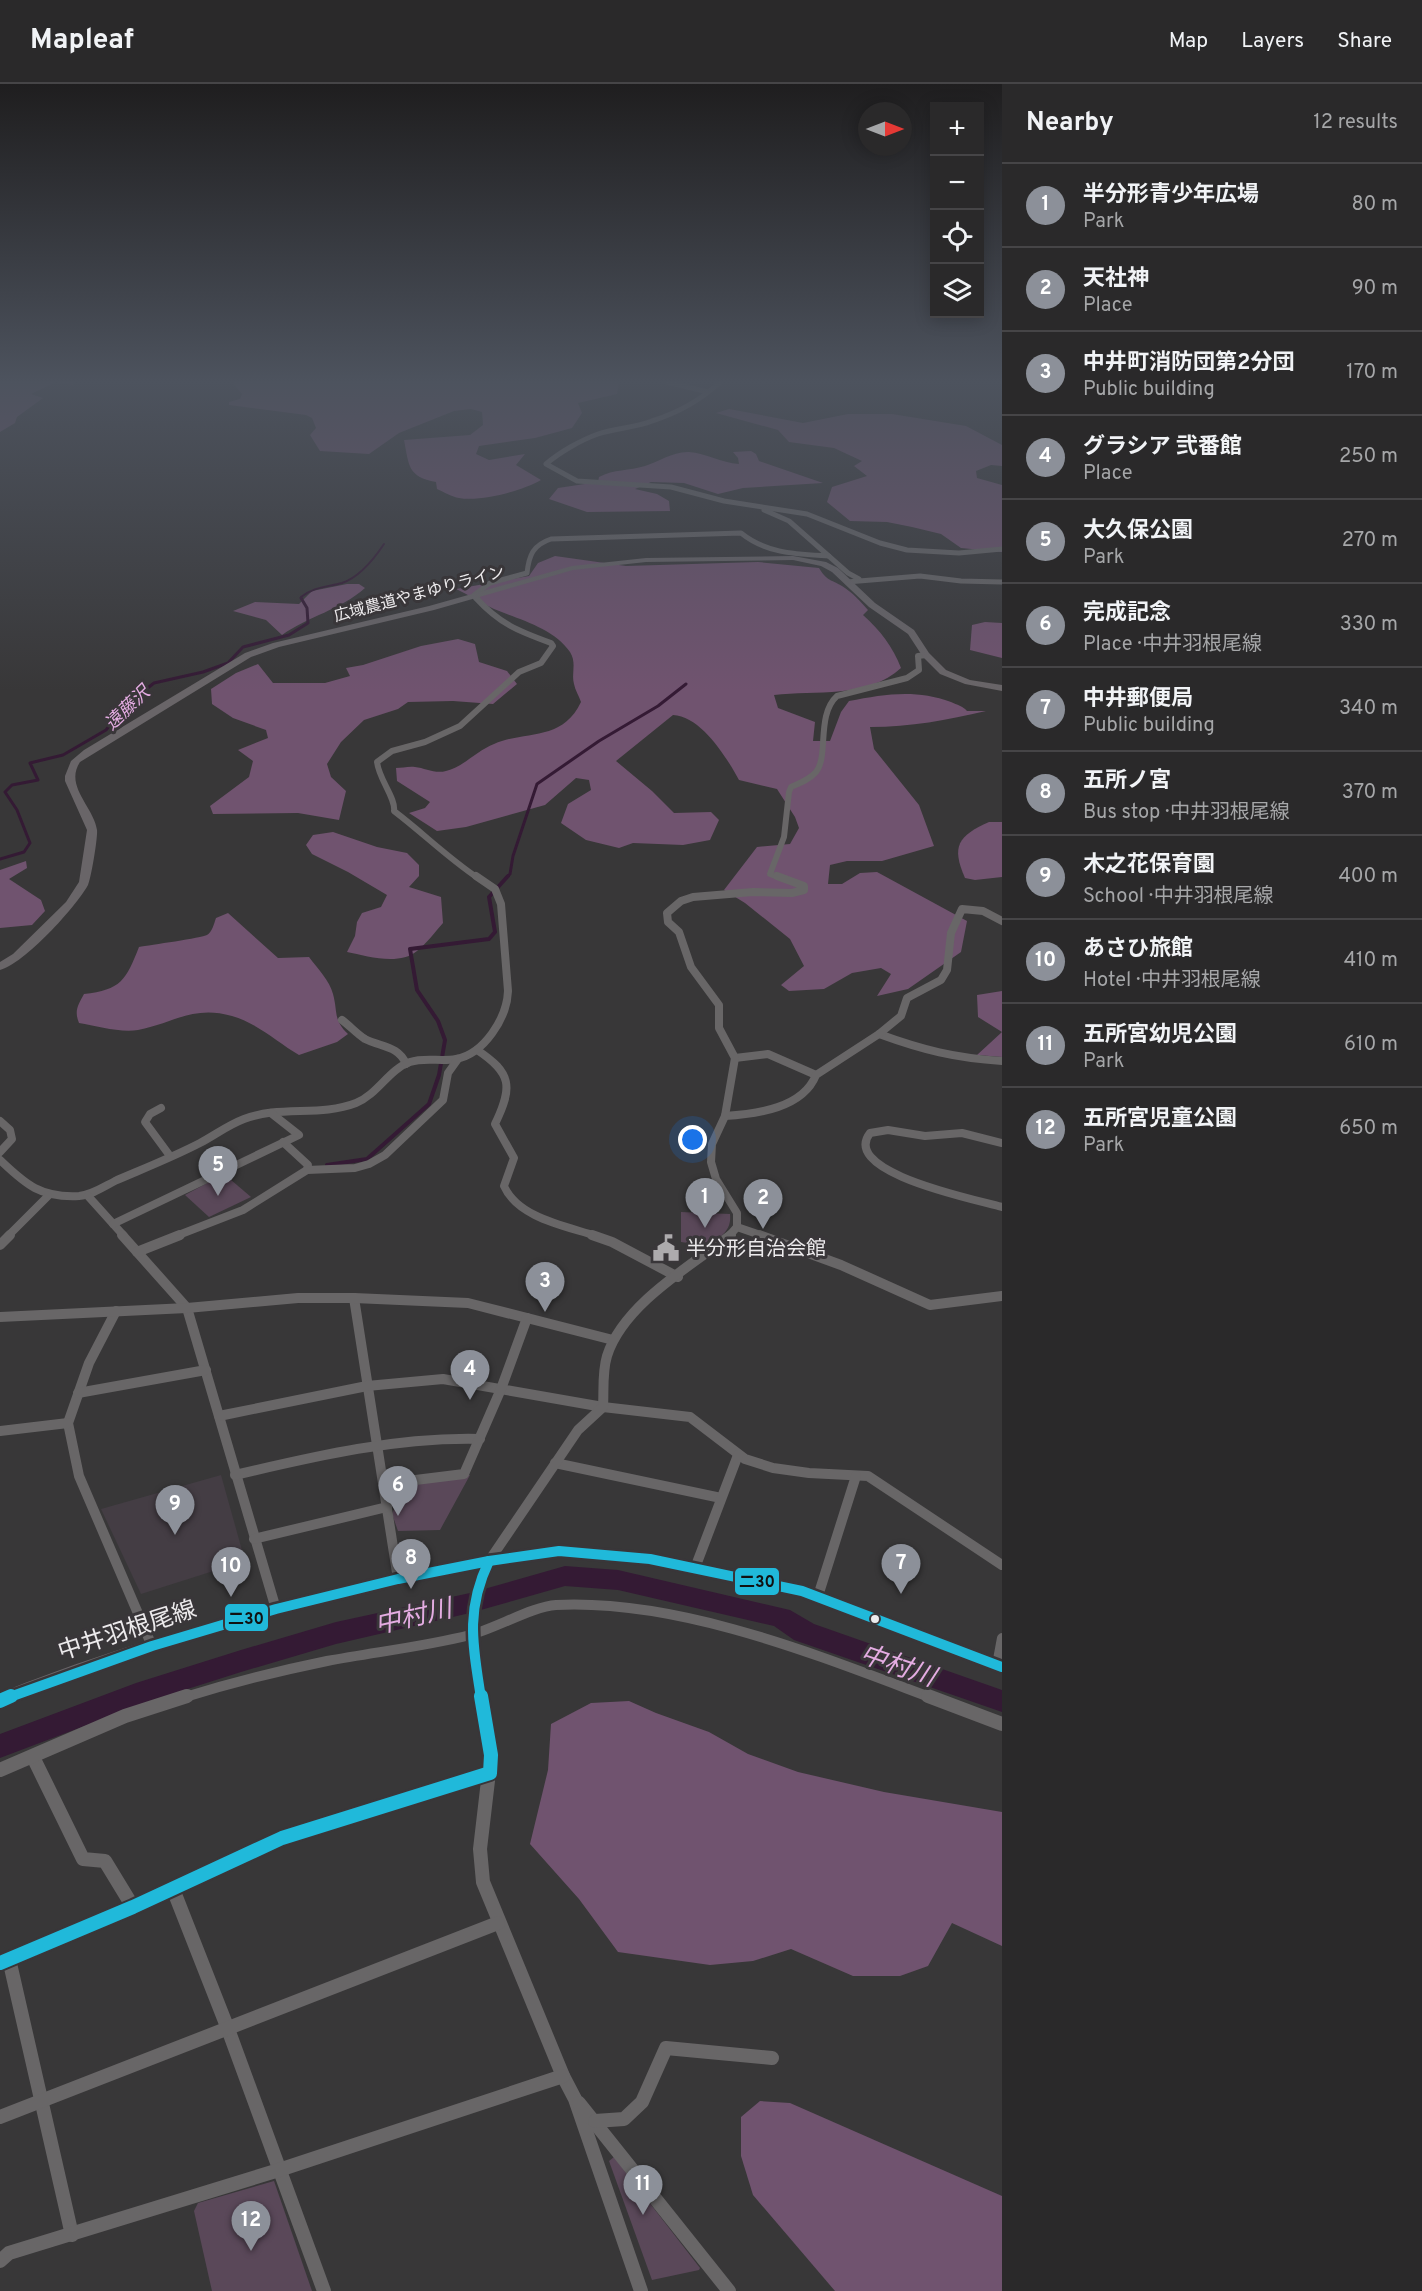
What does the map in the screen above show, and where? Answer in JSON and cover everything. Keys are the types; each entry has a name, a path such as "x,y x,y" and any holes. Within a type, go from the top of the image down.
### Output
{"street":[{"path":"640,485 671,487 710,498 807,514 880,543 907,550 959,554 1002,549"},
{"path":"759,507 789,521 848,573 859,579"},
{"path":"137,1252 243,1210 307,1170 355,1168 385,1155 443,1100 444,1083 450,1066 458,1059 477,1050 506,1010 508,995 504,957 504,924 495,889 452,861 429,838 394,811 395,803 381,783 377,772 377,762 392,751 425,742 460,726 519,672 541,663 553,646 551,643 526,634 495,618 474,595 490,583 527,573 529,554 535,545 551,538 741,533 752,542 779,552 829,556"},
{"name":"広域農道やまゆりライン","path":"0,968 17,956 70,904 84,882 92,830 69,773 73,764 80,757 248,655 276,645 432,608 572,568 657,560 798,558 824,564 835,570 872,605 911,632 926,655 943,672 954,678 981,686 1002,688"},
{"path":"847,582 859,579 920,576 961,581 1002,582"},
{"path":"641,2291 575,2098 563,2076 483,1882 480,1849 491,1755 471,1635 479,1582 489,1561 578,1430 603,1407 606,1358 613,1340 625,1322 639,1308 731,1235 737,1227 737,1213 716,1179 711,1162 712,1144 725,1116 735,1058 719,1028 719,1005 691,967 679,932 668,922 667,913 677,902 700,894 722,896 757,892 795,893 804,890 804,886 771,874 784,841 787,822 786,799 791,787 810,778 818,770 828,704 837,696 848,692 907,678 919,670 918,656 926,655"},
{"path":"816,1075 879,1034 901,1016 906,998 941,980 947,970 951,933 962,909 968,908 989,913 1002,921"},
{"path":"342,1020 366,1039 394,1049 405,1059 406,1064"},
{"path":"879,1034 926,1051 969,1059 1002,1061"},
{"path":"477,1050 501,1067 506,1083 504,1107 495,1124 514,1158 504,1186 509,1197 533,1214 612,1242 678,1277"},
{"path":"735,1058 768,1054 816,1075"},
{"path":"0,1161 34,1190 48,1196 88,1196 96,1190 201,1142 224,1127 254,1116 271,1113 338,1109 359,1102 406,1064 424,1060 458,1059"},
{"path":"725,1116 777,1107 805,1095 816,1080 816,1075"},
{"path":"161,1108 150,1114 145,1122 171,1156"},
{"path":"113,1224 299,1135 271,1113"},
{"path":"0,1121 10,1130 12,1139 0,1152"},
{"path":"1002,1143 974,1134 946,1133 928,1137 884,1129 871,1132 867,1136 865,1149 870,1158 904,1180 1002,1207"},
{"path":"283,1142 308,1165 307,1170"},
{"path":"0,1245 48,1196"},
{"path":"88,1196 188,1308 276,1609"},
{"path":"737,1227 841,1265 930,1305 946,1305 985,1296 1002,1296"},
{"path":"0,1317 188,1308 298,1298 354,1298 468,1304 613,1340"},
{"path":"354,1298 398,1579"},
{"path":"116,1311 89,1364 68,1423 78,1476 152,1646"},
{"path":"383,1484 464,1474 501,1389 527,1318"},
{"path":"78,1394 206,1370"},
{"path":"219,1416 367,1386 443,1379 603,1407 690,1417 738,1455 773,1468 809,1473 868,1476 1002,1565"},
{"path":"0,1431 68,1423"},
{"path":"235,1475 376,1443 448,1437 480,1438"},
{"path":"695,1568 738,1455"},
{"path":"555,1463 721,1498"},
{"path":"818,1596 856,1476"},
{"path":"254,1539 387,1507"},
{"name":"中井羽根尾線","path":"0,1701 41,1684 152,1646 276,1609 398,1579 489,1561 559,1551 650,1559 818,1596 999,1666"},
{"path":"0,1770 126,1716 232,1682 327,1661 471,1635 553,1605 623,1607 694,1618 836,1662 1002,1724"},
{"path":"999,1666 1002,1638"},
{"path":"33,1757 83,1859 105,1861 133,1907"},
{"path":"72,2235 42,2100 5,1961 133,1907 282,1838 490,1773"},
{"path":"172,1889 228,2030 324,2291"},
{"path":"0,2117 498,1923"},
{"path":"595,2121 624,2119 642,2102 666,2048 772,2058"},
{"path":"0,2261 9,2253 279,2170 563,2076"},
{"path":"575,2098 729,2291"}],"shaded area":[{"path":"436,485 530,485 501,495 468,499 454,497 437,489"},
{"path":"578,485 644,485 635,489 657,494 669,501 670,511 587,512 549,499 558,488"},
{"path":"690,485 791,485 743,488 718,494"},
{"path":"838,485 1002,485 1002,552 961,548 941,534 912,527 887,522 850,521 827,502 832,487"},
{"path":"555,556 626,566 758,562 819,568 827,578 849,591 868,610 863,615 885,639 901,668 888,678 857,689 774,695 778,708 815,722 813,741 830,741 841,712 849,701 862,698 900,694 925,695 951,702 967,711 986,711 900,726 870,727 874,749 919,805 934,846 882,861 847,861 830,865 828,884 842,884 860,873 877,872 967,921 961,952 908,989 877,996 891,974 881,968 852,973 824,989 789,991 781,985 804,966 790,939 745,903 724,890 757,847 790,844 799,828 795,817 777,789 739,780 712,740 693,722 683,717 673,715 616,761 674,813 711,812 719,820 710,840 683,845 633,843 619,848 586,840 561,823 568,804 591,790 589,780 576,778 545,805 466,827 437,831 409,813 425,808 430,802 397,781 396,768 413,767 438,772 452,769 494,744 554,729 573,715 581,702 573,680 572,656 563,644 545,630 494,609 456,589 529,576 538,563"},
{"path":"359,584 365,588 345,602 282,635 266,620 233,611 255,602 299,604 312,591"},
{"path":"985,622 1002,623 1002,658 970,650 972,625"},
{"path":"458,639 475,644 479,662 507,671 517,684 493,704 453,701 408,702 398,709 364,720 341,742 327,764 331,777 346,791 339,820 298,813 213,814 210,806 249,777 253,761 238,750 268,738 266,730 233,718 212,704 211,689 236,673 258,664 273,683 325,683 350,676 346,668 363,665 421,646"},
{"path":"989,822 1002,822 1002,877 975,880 965,878 958,858 960,843 970,832"},
{"path":"333,832 377,847 407,853 419,865 419,876 409,887 441,897 443,923 428,941 410,956 392,959 347,952 362,913 381,907 387,895 312,854 306,845 313,835"},
{"path":"26,861 27,868 9,879 41,900 45,911 32,925 0,928 0,870"},
{"path":"228,913 278,958 309,957 329,984 338,1020 348,1034 337,1042 299,1055 250,1023 218,1013 184,1016 131,1031 79,1023 77,1008 84,994 106,990 120,981 130,968 139,947 207,935 212,930 216,918"},
{"path":"1002,991 1002,1032 978,1017 977,995"},
{"path":"1002,1032 1002,1057 977,1055"},
{"path":"224,1174 251,1197 209,1217 185,1195"},
{"path":"681,1212 730,1214 729,1225 717,1240 708,1246 681,1242"},
{"path":"221,1475 245,1561 141,1594 101,1509"},
{"path":"470,1475 440,1530 398,1531 392,1514 395,1507 391,1490 397,1483"},
{"path":"629,1701 709,1732 748,1754 798,1772 884,1792 1002,1812 1002,1946 952,1923 928,1966 900,1976 853,1976 791,1949 753,1961 710,1965 618,1952 579,1899 530,1844 548,1770 551,1724 591,1703"},
{"path":"760,2101 790,2103 1002,2196 1002,2291 835,2291 753,2195 741,2156 741,2117"},
{"path":"614,2157 700,2268 699,2270 652,2280 609,2161"},
{"path":"274,2181 312,2291 212,2291 194,2211 198,2203"}],"waterway":[{"name":"遠藤沢","path":"302,599 301,597 310,591 342,583 361,572 384,544"},
{"name":"遠藤沢","path":"0,859 24,852 30,843 17,810 5,792 12,785 38,780 30,763 63,755 106,730 126,705 154,683 203,672 228,663 243,647 289,635 308,623 307,608 301,598"},
{"path":"508,876 537,784 599,741 658,706 686,684"},
{"path":"327,1165 367,1159 429,1104 439,1075 445,1040 438,1021 417,990 410,949 489,939 495,932 489,897 508,876"},
{"name":"中村川","path":"0,1746 146,1691 241,1661 336,1633 470,1603 565,1576 618,1580 781,1617 804,1632 1002,1701"}],"transit line":[{"name":"二30","path":"0,1701 41,1684 152,1646 276,1609 398,1579 489,1561 559,1551 650,1559 802,1591 1002,1667"},
{"name":"二30","path":"0,1963 133,1907 282,1838 490,1773 491,1755 471,1635 479,1582 489,1561"}],"place":[{"name":"大久保公園","path":"218,1196"},
{"name":"半分形青少年広場","path":"705,1228"},
{"name":"天社神","path":"763,1229"},
{"name":"半分形自治会館","path":"666,1248"},
{"name":"中井町消防団第2分団","path":"545,1312"},
{"name":"グラシア 弐番館","path":"470,1400"},
{"name":"完成記念","path":"398,1516"},
{"name":"木之花保育園","path":"175,1535"},
{"name":"五所ノ宮","path":"411,1589"},
{"name":"中井郵便局","path":"901,1594"},
{"name":"あさひ旅館","path":"231,1597"},
{"name":"五所宮幼児公園","path":"643,2215"},
{"name":"五所宮児童公園","path":"251,2251"}]}
